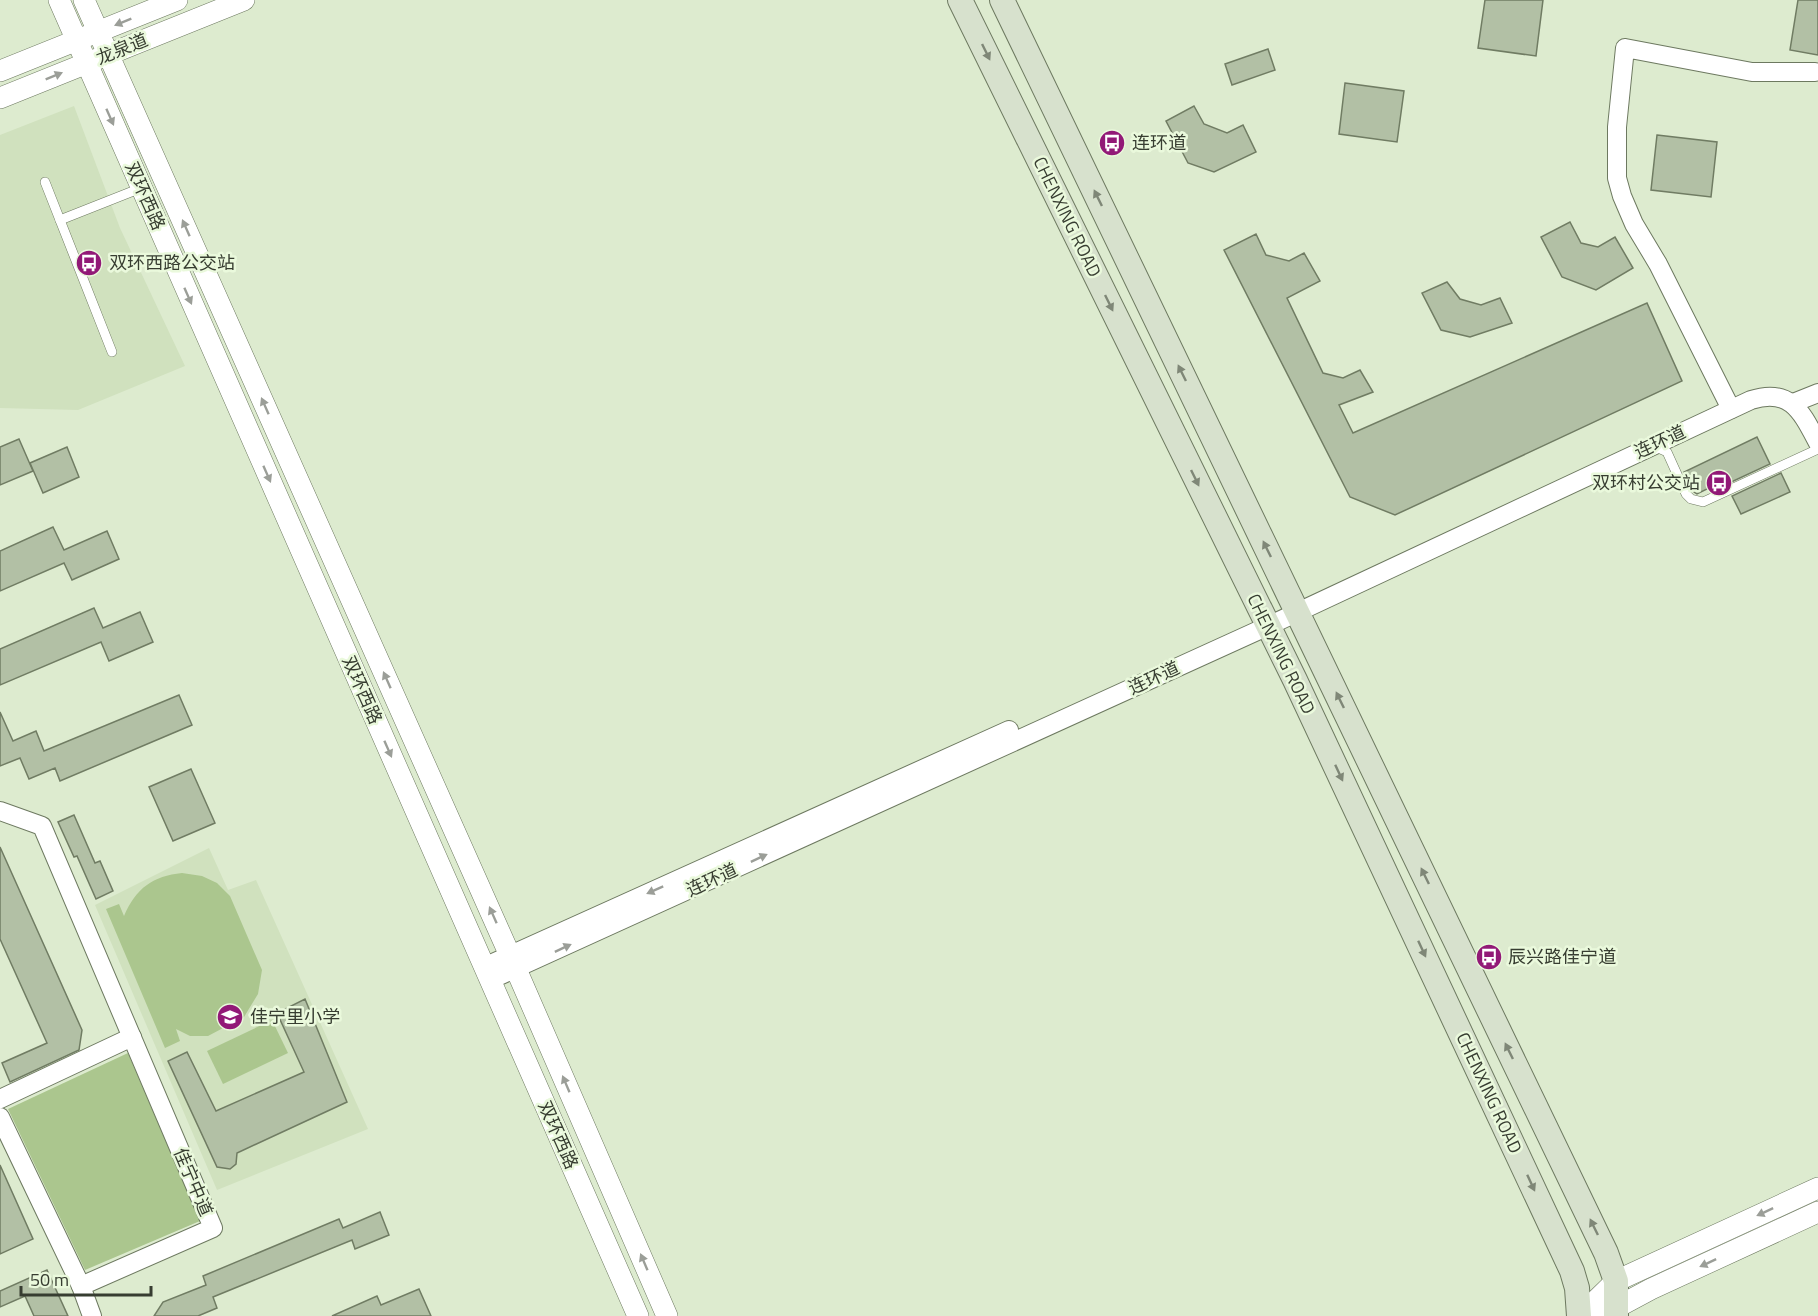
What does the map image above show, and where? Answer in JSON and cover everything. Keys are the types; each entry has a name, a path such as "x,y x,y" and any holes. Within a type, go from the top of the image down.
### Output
{"main road":[{"name":"CHENXING ROAD","path":"960,0 1265,620 1565,1255 1577,1288 1580,1316"},
{"name":"CHENXING ROAD","path":"1002,0 1606,1253 1621,1307"},
{"path":"1562,1316 1567,1291 1565,1255"}],"street":[{"name":"双环西路","path":"59,0 638,1316"},
{"name":"双环西路","path":"84,0 513,962 668,1316"},
{"name":"龙泉道","path":"0,70 177,0"},
{"name":"龙泉道","path":"0,98 243,0"},
{"path":"1728,404 1658,264 1634,224 1622,196 1617,178 1617,127 1625,48 1752,72 1815,72"},
{"path":"1295,607 1728,404 1756,386 1770,386 1791,391 1805,398 1818,421"},
{"path":"1805,398 1801,411 1818,443"},
{"name":"连环道","path":"487,974 1651,446 1728,404"},
{"name":"佳宁中道","path":"0,811 42,826 213,1228 81,1286"},
{"path":"0,1099 132,1037"},
{"path":"0,1116 81,1286 92,1316"},
{"path":"1621,1307 1818,1188"},
{"path":"1580,1316 1621,1307 1651,1289 1818,1212"}],"lane":[{"path":"45,182 112,352"},
{"path":"60,220 141,188"},
{"path":"1651,446 1667,452 1686,494 1691,499 1700,502 1818,449"}],"shaded area":[{"path":"74,106 120,228 185,366 78,410 0,408 0,135"},
{"name":"佳宁里小学","path":"209,848 228,890 256,880 368,1129 217,1190 95,905"},
{"path":"182,873 202,876 217,883 230,896 262,970 258,994 244,1017 208,1036 190,1036 176,1029 180,1041 165,1048 106,909 119,904 124,916 134,898 147,885 162,877"},
{"path":"272,1020 288,1053 223,1084 207,1051"},
{"path":"128,1053 200,1221 85,1270 8,1109"}],"building":[{"path":"1485,0 1543,0 1536,56 1478,48"},
{"path":"1798,0 1818,0 1818,55 1790,50"},
{"path":"1268,49 1275,70 1232,85 1225,64"},
{"path":"1345,83 1404,91 1397,142 1339,134"},
{"path":"1194,106 1204,124 1227,133 1243,125 1256,152 1214,172 1188,163 1166,121"},
{"path":"1657,135 1717,142 1711,197 1651,190"},
{"path":"1570,222 1581,243 1598,247 1615,237 1633,268 1596,290 1562,277 1541,237"},
{"path":"1256,234 1266,255 1289,261 1304,253 1320,281 1287,298 1323,373 1343,378 1360,370 1373,392 1339,405 1353,433 1647,303 1682,381 1395,515 1350,497 1224,250"},
{"path":"1447,282 1460,299 1481,305 1500,298 1512,323 1470,337 1441,330 1422,293"},
{"path":"1757,437 1770,464 1727,484 1725,480 1697,494 1694,492 1684,472"},
{"path":"19,439 33,471 0,485 0,447"},
{"path":"67,447 79,477 43,493 30,463"},
{"path":"1781,473 1790,492 1741,514 1732,496"},
{"path":"53,527 64,550 107,531 119,559 72,580 64,563 0,591 0,551"},
{"path":"94,608 103,628 140,612 153,642 109,661 101,642 0,685 0,649"},
{"path":"179,695 192,725 60,781 55,768 29,779 20,758 0,766 0,712 13,741 36,731 44,751"},
{"path":"191,769 215,823 173,841 149,787"},
{"path":"74,815 95,863 100,861 113,891 96,899 77,856 74,857 58,822"},
{"path":"0,847 82,1030 79,1050 10,1082 2,1063 47,1043 0,939"},
{"path":"305,999 347,1102 237,1153 236,1164 230,1169 217,1167 168,1061 187,1052 216,1111 304,1072 277,1013"},
{"path":"0,1165 33,1239 0,1254"},
{"path":"380,1212 389,1235 355,1249 352,1240 213,1297 217,1308 198,1316 154,1316 163,1302 206,1285 203,1276 339,1219 343,1228"},
{"path":"47,1270 68,1316 34,1316 25,1296 0,1307 0,1291"},
{"path":"419,1289 431,1316 332,1316 377,1296 381,1305"}],"place":[{"name":"连环道","path":"1112,143"},
{"name":"双环西路公交站","path":"89,263"},
{"name":"双环村公交站","path":"1719,483"},
{"name":"辰兴路佳宁道","path":"1489,957"},
{"name":"佳宁里小学","path":"230,1017"}]}
